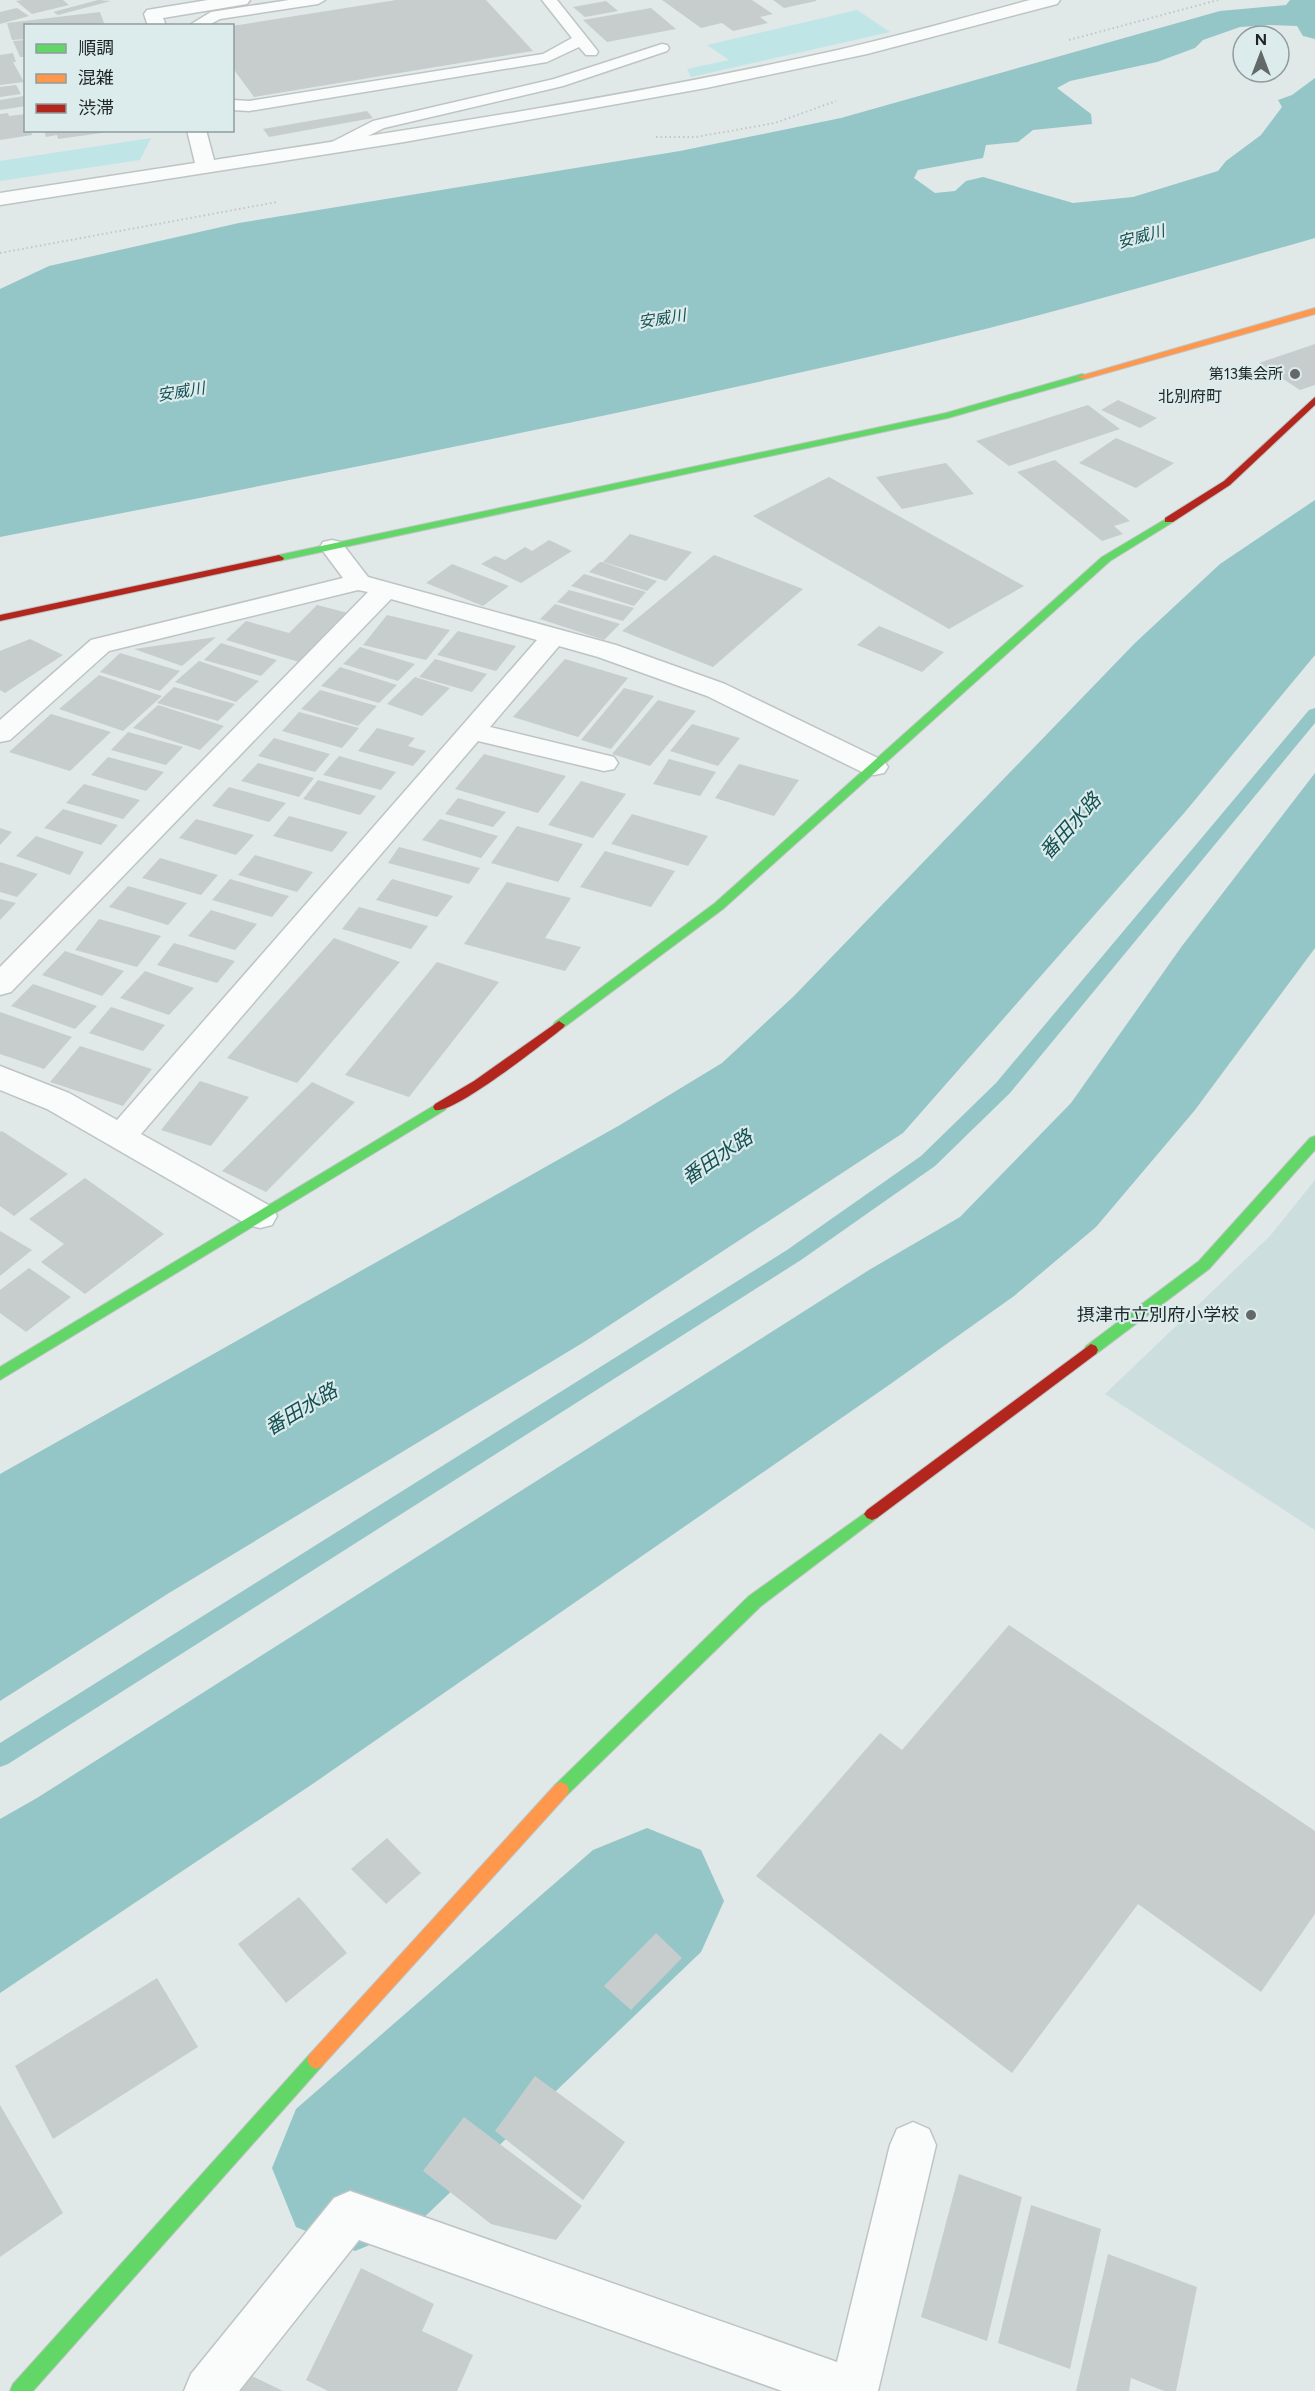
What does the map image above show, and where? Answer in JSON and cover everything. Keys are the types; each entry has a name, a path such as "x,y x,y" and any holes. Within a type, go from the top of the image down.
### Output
{"street":[{"path":"152,13 241,0"},
{"path":"0,199 206,168 572,107 808,61 1051,0"},
{"path":"197,134 206,168"},
{"path":"0,618 948,415 1315,311"},
{"path":"0,1374 478,1084 719,906 1106,559 1227,483 1315,400"},
{"path":"332,547 359,582"},
{"path":"0,734 100,645 359,582 607,651 716,690 874,767"},
{"path":"0,985 385,590"},
{"path":"120,1137 554,636"},
{"path":"471,731 604,763"},
{"path":"0,1077 58,1101 260,1216"},
{"path":"20,2391 541,1809 755,1601 1204,1265 1315,1141"},
{"path":"208,2391 350,2214 852,2391 913,2145"}],"lane":[{"path":"199,24 216,15 318,0"},
{"path":"549,0 604,66"},
{"path":"234,105 249,106 547,58 580,40"},
{"path":"336,146 379,124 558,83 662,48"}],"path":[{"path":"696,137 775,123"}],"shaded area":[{"path":"857,10 890,32 691,77 687,69 729,60 707,45"},
{"path":"151,138 140,160 0,181 0,161"},
{"name":"摂津市立別府小学校","path":"1315,1180 1315,1530 1105,1394 1270,1236"}],"water":[{"name":"安威川","path":"1290,0 1315,0 1315,39 1303,36 1297,26 1291,24 1231,24 1231,30 1203,40 1195,48 1157,62 1070,81 1057,88 1091,114 1092,124 1033,130 1018,142 986,145 983,158 918,170 914,178 935,193 955,191 966,181 983,177 1073,203 1133,197 1218,171 1226,161 1261,135 1282,107 1278,100 1292,95 1315,78 1315,238 1006,324 790,375 452,447 0,537 0,289 49,266 239,223 680,151 841,118 1220,11 1286,5"},
{"name":"番田水路","path":"1315,500 1315,655 1185,812 903,1133 584,1342 169,1593 0,1701 0,1474 620,1125 722,1063 794,996 1135,643 1220,564"},
{"path":"1315,773 1315,948 1195,1110 1096,1227 1014,1296 889,1385 314,1783 0,1993 0,1819 37,1798 869,1270 960,1217 1071,1103 1182,946"}],"building":[{"path":"63,0 69,5 32,14 16,1"},
{"path":"98,0 111,1 58,15 53,12"},
{"path":"396,0 486,0 533,51 254,97 234,70 234,26"},
{"path":"662,0 752,0 773,14 760,17 768,23 733,31 722,23 701,28"},
{"path":"773,0 816,0 816,1 784,8"},
{"path":"606,1 618,11 585,17 573,7"},
{"path":"17,8 29,16 0,24 0,12"},
{"path":"651,8 676,29 607,42 583,20"},
{"path":"100,12 104,23 24,24 24,39 12,40 7,23"},
{"path":"24,40 24,57 20,57 13,41"},
{"path":"13,53 16,62 13,62 24,82 0,85 0,55"},
{"path":"16,85 21,94 0,97 0,87"},
{"path":"24,96 24,106 0,110 0,100"},
{"path":"367,111 373,118 269,137 263,129"},
{"path":"8,113 9,116 24,114 24,132 31,132 32,135 0,140 0,114"},
{"path":"45,132 109,132 58,139 57,135 46,137"},
{"name":"第13集会所","path":"1315,344 1315,385 1300,390 1259,363"},
{"path":"1118,400 1157,418 1140,428 1101,410"},
{"path":"1088,405 1120,429 1009,466 976,441"},
{"path":"1116,438 1174,463 1136,488 1079,463"},
{"path":"1055,460 1130,521 1114,526 1123,534 1102,541 1017,472"},
{"path":"946,463 974,494 902,509 876,477"},
{"path":"829,477 1024,586 949,629 753,516"},
{"path":"630,534 692,552 666,581 603,562"},
{"path":"549,540 572,551 521,583 481,564 495,556 505,560 525,547 532,551"},
{"path":"714,555 803,589 713,667 622,631"},
{"path":"600,562 657,581 647,591 589,572"},
{"path":"452,564 509,586 483,606 426,583"},
{"path":"584,574 646,592 634,606 571,586"},
{"path":"569,590 634,608 623,621 557,602"},
{"path":"555,604 620,624 604,640 540,619"},
{"path":"317,605 348,613 299,662 226,640 246,621 289,633"},
{"path":"387,615 450,630 426,660 363,645"},
{"path":"879,626 944,652 922,672 857,645"},
{"path":"458,631 516,646 496,671 437,655"},
{"path":"216,637 182,666 134,649"},
{"path":"30,639 63,655 5,693 0,690 0,651"},
{"path":"221,643 277,660 261,676 204,660"},
{"path":"360,647 415,664 398,681 343,664"},
{"path":"120,653 180,671 160,691 100,672"},
{"path":"435,659 487,674 472,692 419,677"},
{"path":"565,659 628,678 578,737 513,717"},
{"path":"199,661 259,681 236,702 175,682"},
{"path":"340,667 397,685 379,703 321,686"},
{"path":"99,675 162,696 123,731 59,709"},
{"path":"415,677 450,688 422,716 387,704"},
{"path":"174,687 235,704 218,721 157,703"},
{"path":"624,688 654,696 611,749 581,740"},
{"path":"320,690 377,706 358,726 301,709"},
{"path":"658,700 696,711 650,766 612,754"},
{"path":"158,705 224,726 200,750 133,728"},
{"path":"299,712 359,728 342,748 282,731"},
{"path":"51,714 111,732 70,771 9,752"},
{"path":"692,724 740,738 718,766 670,751"},
{"path":"377,728 415,738 408,746 426,751 413,766 358,751"},
{"path":"128,732 183,747 166,765 111,750"},
{"path":"274,738 330,754 315,772 258,756"},
{"path":"484,754 566,776 538,813 455,789"},
{"path":"339,756 396,772 381,790 323,775"},
{"path":"108,757 164,772 146,791 91,775"},
{"path":"669,759 716,772 700,796 653,784"},
{"path":"258,763 314,778 299,797 241,781"},
{"path":"739,764 799,780 774,816 715,798"},
{"path":"318,780 376,796 360,815 303,799"},
{"path":"581,781 626,794 593,838 548,825"},
{"path":"84,784 140,800 123,819 66,803"},
{"path":"229,787 286,803 269,822 212,806"},
{"path":"458,798 506,812 493,827 445,814"},
{"path":"63,809 118,825 101,845 44,828"},
{"path":"632,814 708,836 688,866 611,844"},
{"path":"289,816 348,832 332,852 273,836"},
{"path":"196,819 254,835 236,855 179,838"},
{"path":"440,819 498,836 481,858 422,840"},
{"path":"517,826 583,844 558,882 491,863"},
{"path":"0,828 12,832 0,845"},
{"path":"36,836 84,852 70,875 16,856"},
{"path":"399,847 480,868 469,884 388,863"},
{"path":"605,851 675,871 651,907 580,887"},
{"path":"255,855 313,872 297,892 238,875"},
{"path":"160,858 218,875 201,895 142,878"},
{"path":"0,862 38,874 17,897 0,892"},
{"path":"230,879 289,896 272,917 212,900"},
{"path":"392,879 453,896 437,917 376,900"},
{"path":"507,882 571,898 545,938 581,947 565,971 464,944"},
{"path":"128,886 187,903 168,925 109,907"},
{"path":"0,899 16,903 0,920"},
{"path":"359,907 428,926 411,949 342,929"},
{"path":"211,910 257,924 235,950 188,936"},
{"path":"99,919 161,936 137,967 75,950"},
{"path":"334,938 400,962 297,1083 227,1058"},
{"path":"174,943 235,961 217,983 157,965"},
{"path":"65,951 124,971 102,996 42,975"},
{"path":"437,962 499,982 409,1097 345,1075"},
{"path":"145,971 194,988 169,1015 120,998"},
{"path":"33,984 97,1006 75,1029 11,1006"},
{"path":"111,1007 165,1025 143,1051 89,1033"},
{"path":"0,1012 72,1037 44,1069 0,1054"},
{"path":"80,1046 152,1069 123,1106 50,1082"},
{"path":"200,1081 249,1097 211,1146 161,1130"},
{"path":"312,1082 355,1102 266,1192 222,1171"},
{"path":"2,1131 68,1174 14,1216 0,1206 0,1132"},
{"path":"85,1178 164,1234 85,1294 41,1262 64,1244 29,1219"},
{"path":"0,1231 32,1250 0,1276"},
{"path":"29,1268 71,1297 26,1332 0,1313 0,1290"},
{"path":"1009,1625 1315,1831 1315,1914 1261,1992 1138,1904 1012,2073 756,1876 880,1733 902,1750"},
{"path":"387,1838 421,1873 386,1904 351,1869"},
{"path":"299,1897 347,1953 286,2003 238,1944"},
{"path":"656,1933 682,1958 631,2010 604,1986"},
{"path":"157,1978 198,2047 53,2139 15,2066"},
{"path":"535,2076 625,2142 583,2200 495,2131"},
{"path":"0,2105 63,2213 0,2257"},
{"path":"464,2117 582,2206 556,2240 491,2224 423,2171"},
{"path":"959,2174 1022,2197 987,2341 921,2317"},
{"path":"1031,2205 1101,2229 1070,2369 998,2343"},
{"path":"1108,2254 1197,2287 1176,2391 1164,2391 1131,2378 1129,2391 1076,2391"},
{"path":"361,2268 434,2304 422,2331 473,2355 457,2391 328,2391 306,2380"},
{"path":"250,2375 283,2391 241,2391"}],"waterway":[{"path":"0,1756 794,1255 928,1161 1003,1088 1315,713"},
{"path":"355,2168 647,1901"}],"traffic: fast":[{"path":"279,558 948,415 1082,377"},
{"path":"559,1025 719,906 1106,559 1169,520"},
{"path":"0,1374 440,1107"},
{"path":"1091,1350 1204,1265 1315,1141"},
{"path":"561,1790 755,1601 872,1514"},
{"path":"20,2391 316,2060"}],"traffic: slow":[{"path":"1082,377 1315,311"},
{"path":"316,2060 561,1790"}],"traffic: jam":[{"path":"1169,520 1227,483 1315,400"},
{"path":"0,618 279,558"},
{"path":"440,1107 479,1084 559,1025"},
{"path":"872,1514 1091,1350"}],"place":[{"name":"第13集会所","path":"1295,374"},
{"name":"摂津市立別府小学校","path":"1251,1315"}],"district":[{"name":"北別府町","path":"1190,396"}]}
